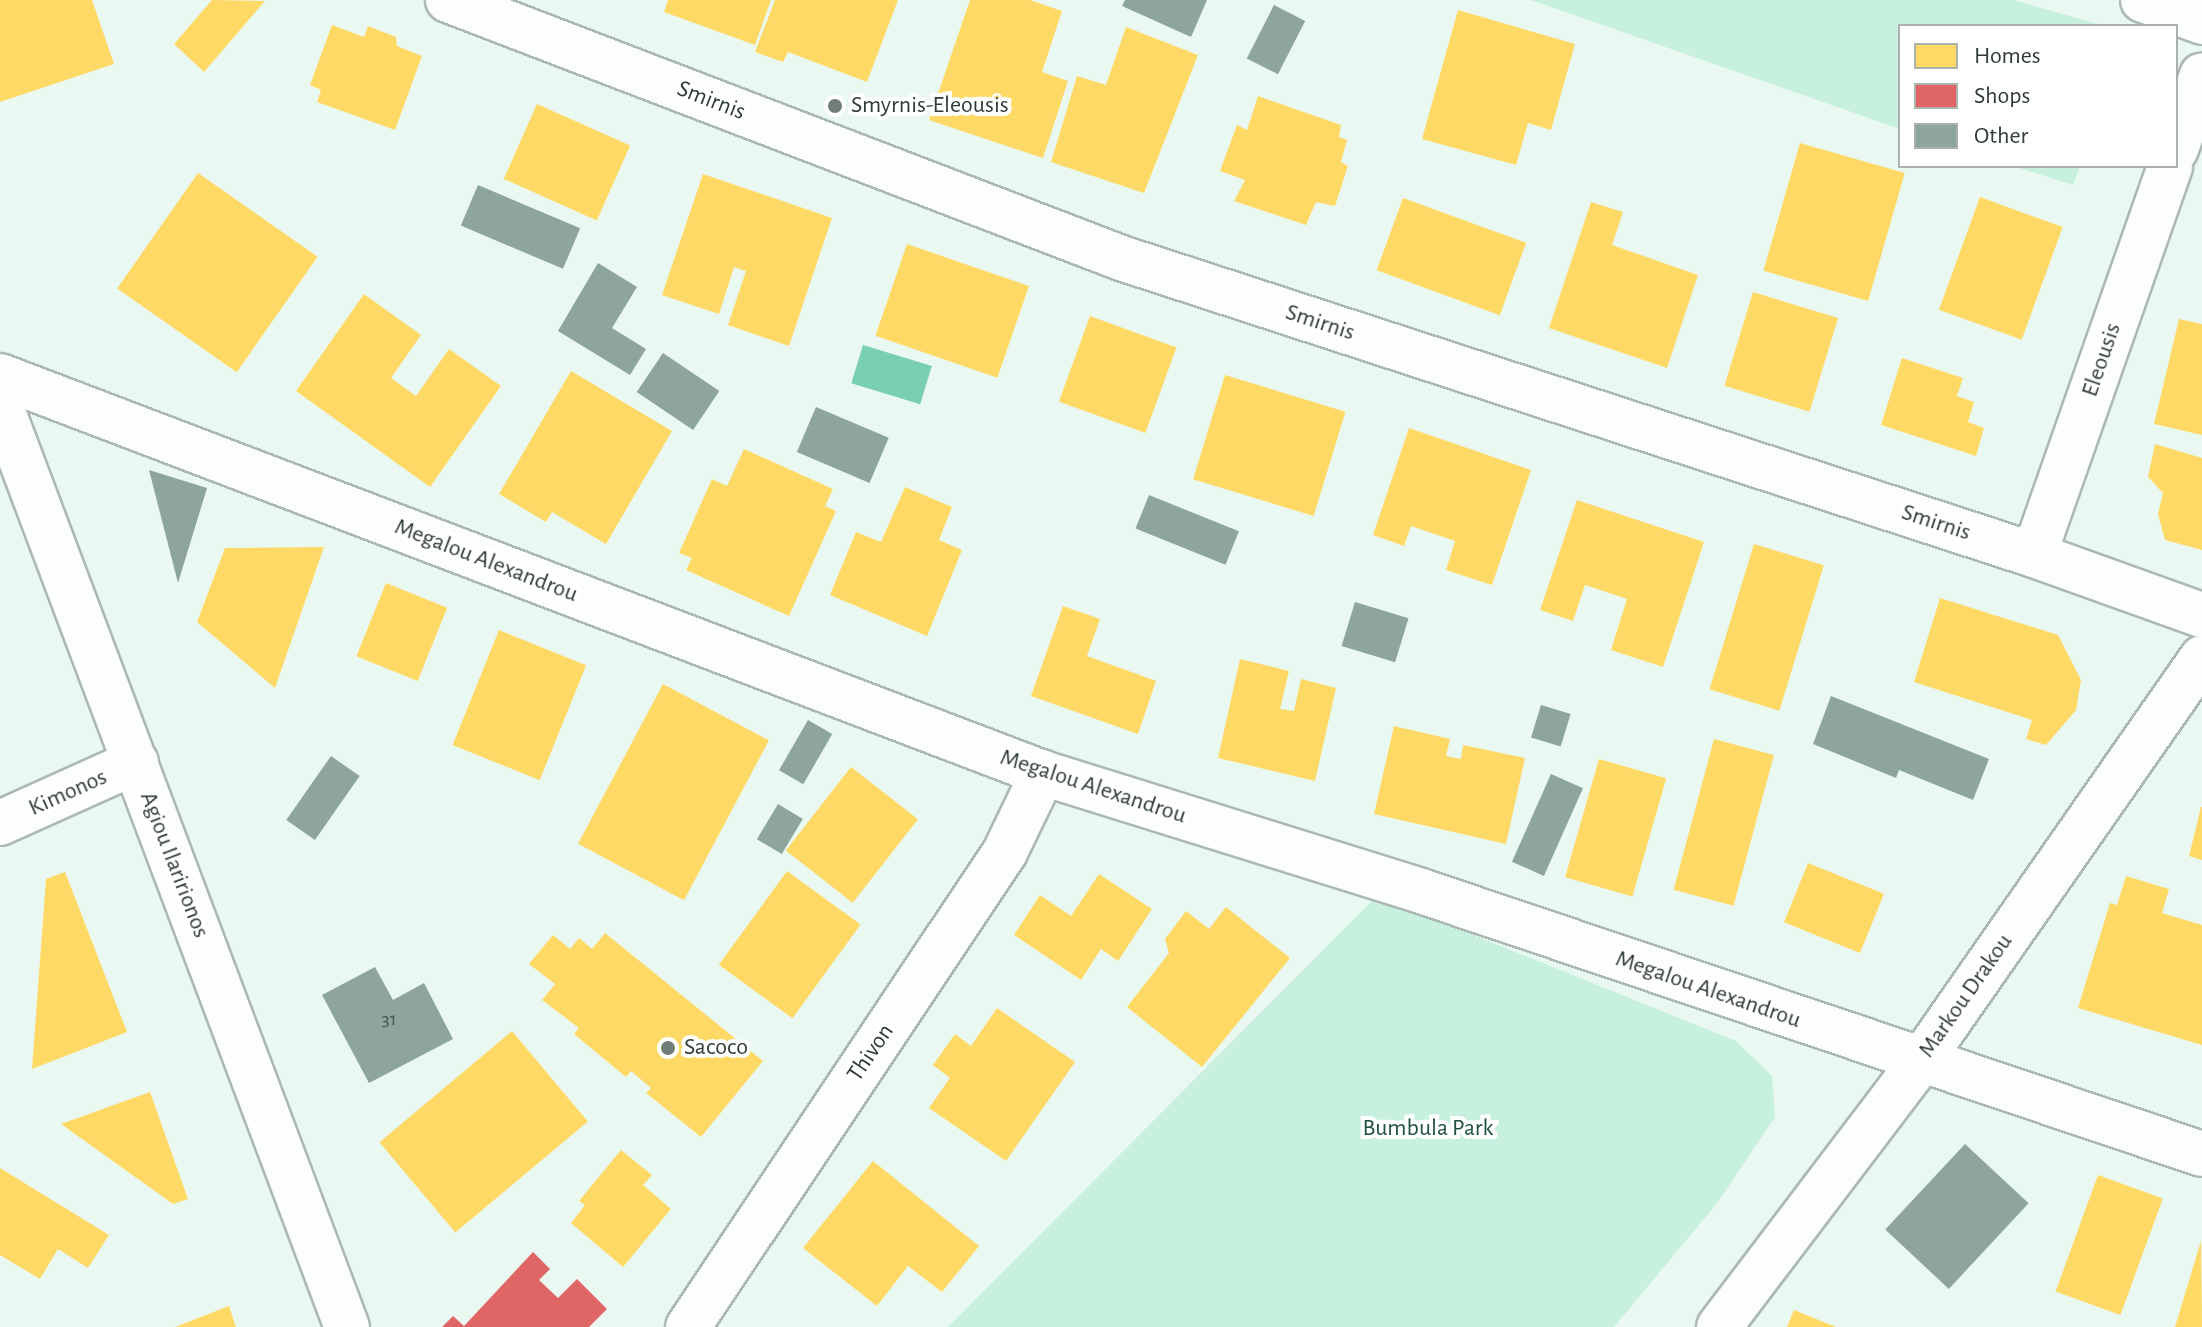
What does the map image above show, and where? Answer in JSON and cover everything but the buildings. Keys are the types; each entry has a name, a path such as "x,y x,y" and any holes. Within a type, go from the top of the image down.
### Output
{"street":[{"name":"Smirnis","path":"448,0 1121,258 2034,555 2202,615"},
{"path":"2143,0 2202,22"},
{"path":"2178,143 2202,75"},
{"name":"Eleousis","path":"2034,555 2169,168"},
{"name":"Megalou Alexandrou","path":"0,376 1043,773 1418,890 1797,1021 1923,1058 2202,1154"},
{"name":"Agiou Ilaririonos","path":"0,404 347,1327"},
{"name":"Markou Drakou","path":"1719,1327 1923,1058 2202,658"},
{"name":"Kimonos","path":"0,823 136,762"},
{"name":"Thivon","path":"688,1327 1005,852 1043,773"}],"green space":[{"path":"1531,0 2014,0 2097,24 1898,24 1898,128"},
{"path":"2019,168 2079,168 2073,185"},
{"name":"Bumbula Park","path":"1377,896 1736,1041 1772,1076 1775,1117 1718,1202 1614,1327 948,1327"}],"shaded area":[{"path":"863,345 932,366 920,404 851,383"}],"place":[{"name":"Smyrnis-Eleousis","path":"835,106"},
{"name":"Sacoco","path":"668,1048"}]}
